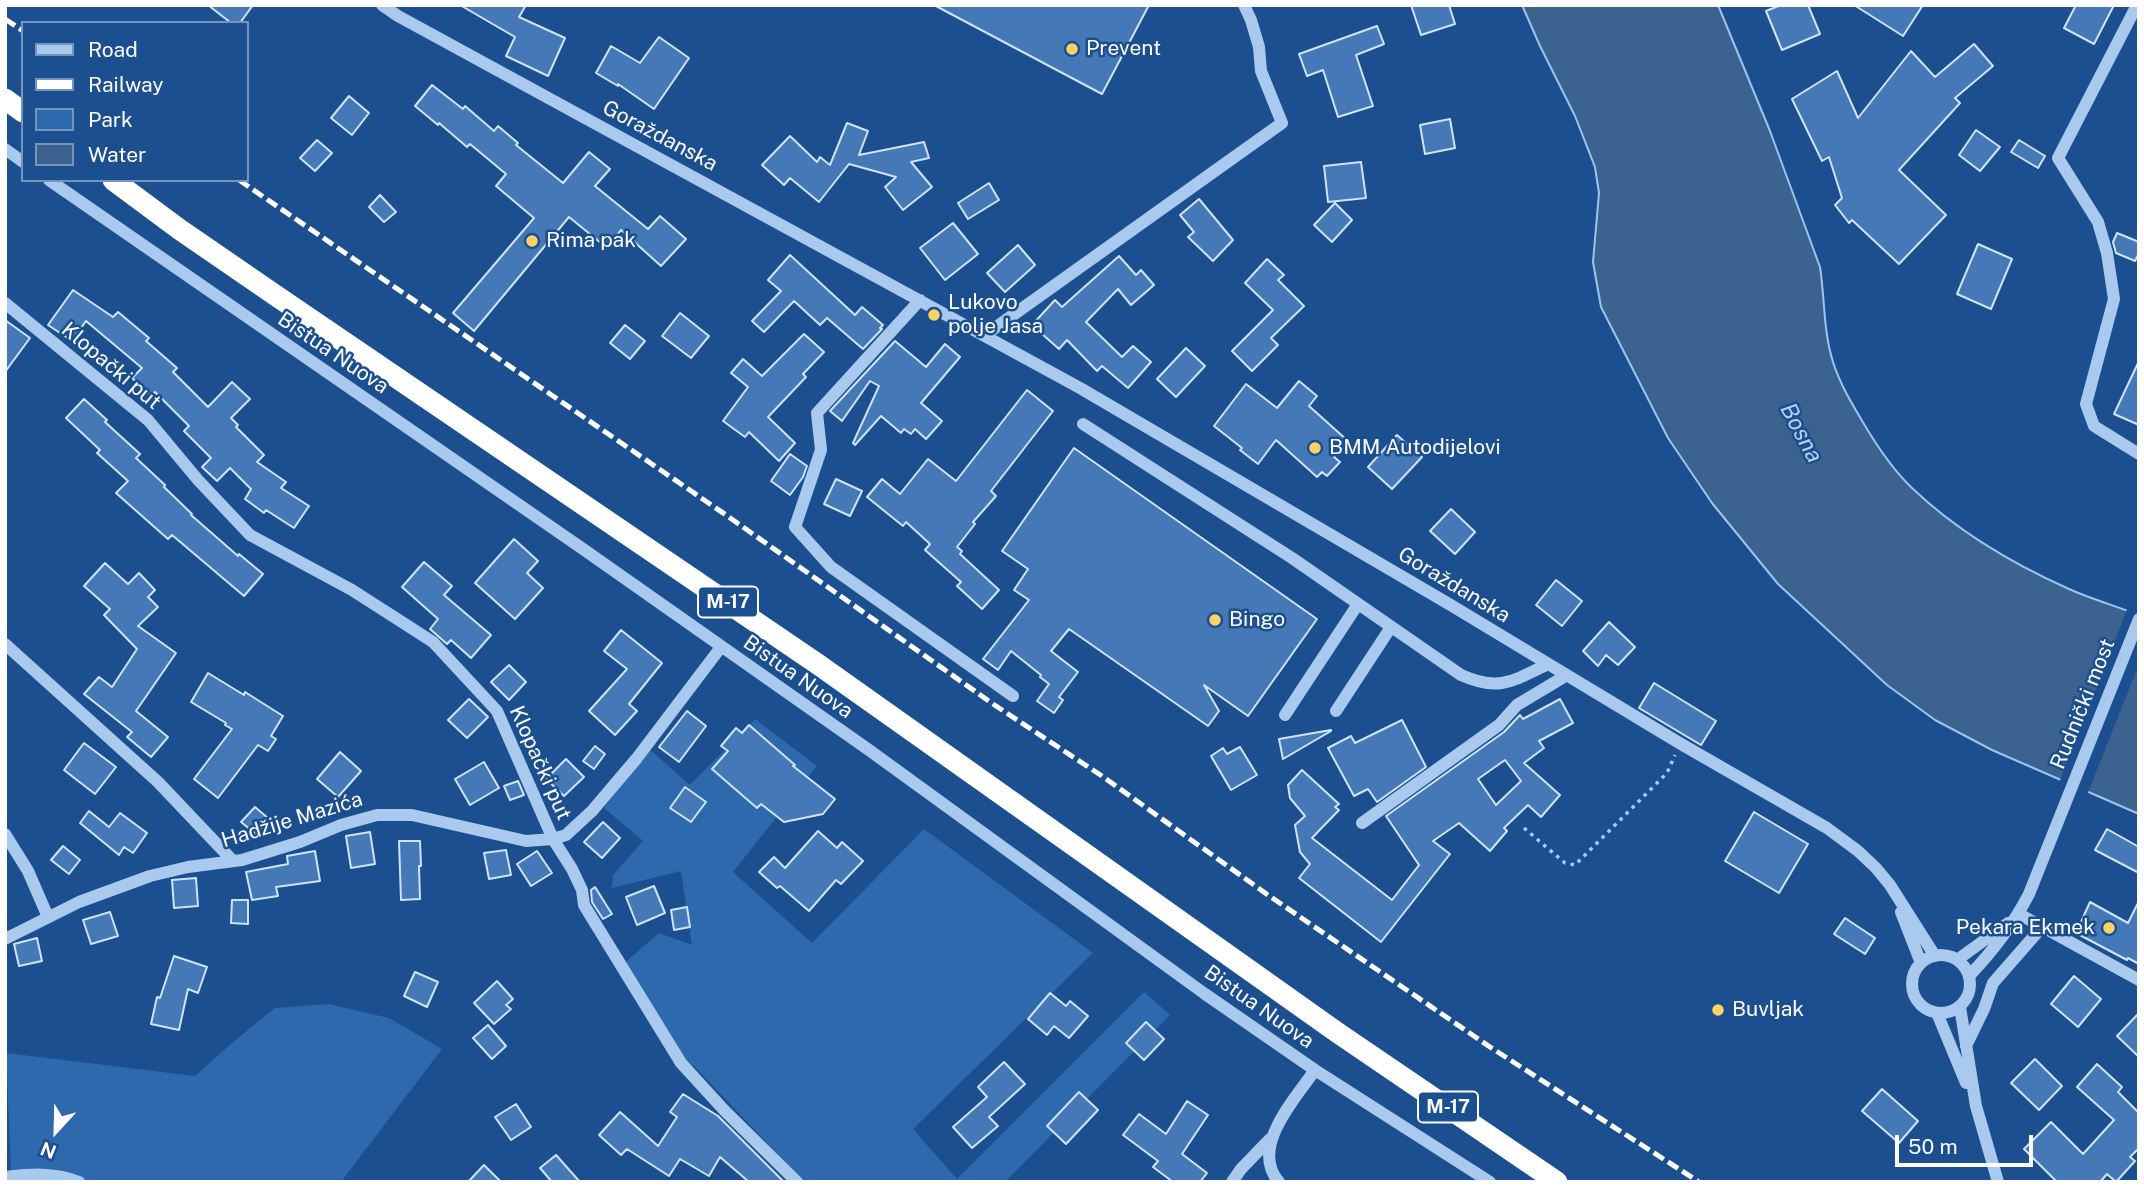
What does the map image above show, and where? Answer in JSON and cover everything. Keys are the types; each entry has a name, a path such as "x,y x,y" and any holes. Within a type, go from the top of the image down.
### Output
{"highway":[{"path":"5,99 21,111"},
{"name":"M-17","path":"116,182 221,259 820,665 1327,1025 1557,1182"}],"street":[{"name":"Goraždanska","path":"382,5 985,335 1827,828 1876,868 1890,885 1935,956"},
{"path":"398,16 407,5"},
{"path":"985,335 1282,123 1261,71 1259,47 1244,5"},
{"path":"2137,5 2058,158 2098,222 2114,299 2086,404 2094,426 2139,454"},
{"path":"5,149 21,161"},
{"name":"Bistua Nuova","path":"52,182 220,300 453,457 869,750 1315,1070 1490,1182"},
{"path":"920,300 817,413 821,450 795,527 831,567 1013,696"},
{"name":"Klopački put","path":"5,303 148,420 198,480 250,535 352,590 433,642 497,711 553,839 582,890 584,905 681,1063 797,1182"},
{"path":"1083,424 1292,558 1461,675 1478,682 1504,683 1548,664"},
{"path":"1285,715 1358,604"},
{"name":"Rudnički most","path":"2019,914 2041,867 2139,620"},
{"path":"1336,711 1391,627"},
{"path":"5,644 158,782 233,861"},
{"path":"553,839 566,835 592,811 637,758 721,647"},
{"path":"1362,823 1499,725 1517,705 1567,675"},
{"name":"Hadžije Mazića","path":"5,939 79,902 150,876 233,861 300,842 341,825 377,815 412,815 526,841 553,839"},
{"path":"5,834 27,871 48,917"},
{"name":"Goraždanska","path":"1890,885 1921,963"},
{"path":"2019,914 2139,980"},
{"path":"1957,960 2019,914"},
{"path":"1969,976 1985,960 2019,914"},
{"path":"1966,1046 1993,983 2042,927"},
{"path":"1943,955 1957,960 1969,976 1968,994 1960,1007 1947,1013 1928,1011 1914,998 1911,979 1921,963 1935,956 1943,955"},
{"path":"1960,1007 1976,1106"},
{"path":"1937,1013 1976,1106 1998,1182"},
{"path":"1232,1182 1270,1139 1315,1070"},
{"path":"1270,1139 1268,1160 1279,1182"},
{"path":"5,1177 34,1174 67,1177 79,1182"}],"path":[{"path":"1524,828 1565,863 1575,865 1667,773 1681,744"}],"green space":[{"path":"755,719 817,766 733,872 812,943 924,829 1093,953 913,1129 957,1179 1144,992 1170,1015 1005,1182 804,1182 693,1065 684,1073 621,966 659,933 692,945 681,871 612,888 613,875 643,841 604,808 648,748 690,785"},
{"path":"328,1004 389,1018 442,1049 341,1182 84,1182 54,1169 11,1172 6,1053 195,1076 275,1008"}],"water":[{"name":"Bosna","path":"1522,5 1718,5 1770,131 1820,267 1827,338 1836,370 1880,449 1912,488 1947,518 1986,545 2069,589 2139,615 2139,814 1992,750 1935,720 1887,685 1778,584 1712,503 1668,438 1601,307 1593,262 1599,193 1595,167 1575,116"}],"pier":[{"path":"2128,607 2139,611 2139,664 2087,795 2059,783"}],"building":[{"path":"208,5 253,5 241,21 228,21"},
{"path":"460,5 526,5 519,17 565,38 548,76 506,56 515,37"},
{"name":"Prevent","path":"934,5 1149,5 1102,94"},
{"path":"1411,5 1449,5 1455,24 1421,35"},
{"path":"1781,5 1808,5 1820,34 1782,50 1766,11"},
{"path":"1854,5 1923,5 1903,36"},
{"path":"2076,5 2114,5 2094,44 2064,28"},
{"path":"1377,26 1384,44 1356,55 1373,106 1338,117 1323,70 1307,76 1299,54"},
{"path":"659,37 689,58 654,109 618,84 596,73 611,46 640,63"},
{"path":"1974,44 1993,66 1955,98 1960,103 1899,170 1946,215 1899,264 1852,220 1849,223 1835,205 1842,198 1829,157 1822,161 1792,99 1837,71 1858,118 1911,51 1935,77"},
{"path":"432,85 463,109 465,106 494,131 498,126 518,143 516,145 563,183 589,152 610,169 595,186 648,229 660,216 686,239 661,266 621,230 607,248 569,217 474,331 453,313 534,218 496,186 506,174 470,144 467,147 415,106"},
{"path":"349,96 369,113 352,135 331,118"},
{"path":"1450,119 1455,148 1425,154 1420,125"},
{"path":"847,123 868,131 859,155 924,142 929,158 911,162 932,187 903,210 885,187 896,177 849,164 819,202 790,178 784,185 762,165 790,136 817,162 820,157 830,165"},
{"path":"1976,130 2000,147 1980,171 1959,155"},
{"path":"317,140 332,153 315,171 300,158"},
{"path":"2019,140 2045,156 2038,168 2011,152"},
{"path":"1361,162 1366,198 1328,202 1324,166"},
{"path":"989,183 999,200 968,219 958,203"},
{"path":"380,195 396,212 384,222 369,207"},
{"path":"1199,199 1233,240 1213,261 1188,237 1194,232 1180,215"},
{"path":"1335,203 1352,220 1332,242 1314,225"},
{"path":"953,223 978,254 945,280 920,248"},
{"path":"2117,233 2139,242 2139,253 2135,261 2116,253 2113,242"},
{"path":"1978,244 2012,259 1991,309 1957,294"},
{"path":"1018,245 1035,265 1005,292 987,273"},
{"path":"790,255 855,315 862,307 883,325 863,349 827,318 820,325 794,301 764,332 752,321 781,291 768,280"},
{"path":"1119,256 1136,275 1141,270 1154,285 1131,305 1118,289 1086,322 1122,357 1133,346 1151,362 1128,388 1102,366 1097,371 1067,340 1059,349 1032,325 1055,300 1062,307"},
{"path":"1267,259 1284,275 1278,280 1304,306 1271,338 1278,345 1252,371 1232,351 1273,310 1245,283"},
{"path":"73,290 113,317 118,312 149,338 146,341 177,368 173,372 208,407 232,382 250,399 231,418 238,425 236,427 264,455 257,462 286,482 281,488 309,506 294,528 266,510 264,513 245,499 251,489 230,468 217,481 202,467 211,458 184,431 189,426 155,392 151,396 132,378 142,368 86,321 72,341 48,325"},
{"path":"680,313 709,336 691,358 662,336"},
{"path":"5,320 30,338 5,372"},
{"path":"625,325 645,341 630,359 610,343"},
{"path":"804,334 824,352 803,374 806,377 768,417 795,443 779,461 749,432 745,437 723,421 748,387 731,373 743,359 762,376"},
{"path":"895,341 926,367 945,344 960,357 921,403 942,421 926,439 915,429 911,434 904,429 901,433 881,416 855,445 853,443 879,386 870,381 842,421 830,411"},
{"path":"1186,348 1205,366 1176,397 1157,379"},
{"path":"2139,361 2139,425 2114,414"},
{"path":"1299,381 1317,396 1309,406 1348,441 1334,457 1340,462 1327,476 1322,472 1317,477 1276,440 1258,464 1214,426 1246,384 1277,408"},
{"path":"1027,390 1053,411 991,491 996,496 973,522 975,524 957,547 962,551 960,554 999,590 982,609 957,586 961,582 925,550 930,544 906,522 903,526 867,497 882,479 900,494 928,459 956,481"},
{"path":"84,399 140,454 136,458 165,485 191,515 263,574 244,596 172,535 168,539 116,493 128,481 97,453 100,450 66,418"},
{"name":"BMM Autodijelovi","path":"1397,435 1422,457 1392,489 1368,467"},
{"path":"1074,448 1317,619 1248,716 1204,685 1219,711 1208,726 1069,629 1051,651 1078,672 1059,697 1063,700 1054,713 1037,701 1049,684 1011,651 998,670 983,659 1029,600 1014,590 1028,569 1002,551"},
{"path":"790,454 807,466 803,477 790,495 771,481"},
{"path":"836,479 862,491 850,516 824,504"},
{"path":"1451,509 1475,532 1455,554 1430,531"},
{"path":"514,539 538,561 527,573 543,588 515,619 475,583"},
{"path":"424,562 452,586 444,595 491,635 471,658 451,640 447,644 430,629 438,619 402,587"},
{"path":"105,563 128,584 139,573 155,590 148,597 158,607 138,626 176,653 136,711 168,737 151,757 127,737 132,732 84,694 99,677 112,687 137,649 104,615 110,609 84,586"},
{"path":"1556,580 1582,601 1562,626 1536,605"},
{"path":"1609,622 1635,647 1618,665 1606,655 1598,666 1583,651"},
{"path":"621,630 662,663 629,704 637,711 615,735 589,711 627,669 604,651"},
{"path":"509,665 526,682 509,700 491,682"},
{"path":"208,673 283,716 271,736 276,739 268,751 258,745 218,798 194,779 232,729 191,702"},
{"path":"1654,683 1716,721 1701,745 1639,708"},
{"path":"469,699 488,717 467,738 448,720"},
{"path":"1560,699 1573,723 1539,741 1544,748 1524,763 1560,795 1541,817 1528,805 1504,828 1507,831 1490,851 1459,823 1433,841 1450,854 1381,942 1299,878 1310,864 1300,852 1295,825 1305,816 1290,798 1288,785 1302,770 1339,804 1335,807 1339,810 1312,838 1392,900 1419,865 1386,816 1504,732 1520,715 1523,719","holes":["1505,760 1521,781 1496,805 1478,779"]},
{"path":"687,711 706,726 679,762 659,747"},
{"path":"1402,720 1426,767 1377,802 1368,789 1354,796 1328,748 1351,736 1355,743"},
{"path":"749,725 795,765 793,766 835,799 823,814 784,822 761,804 757,808 712,769 728,751 721,746 736,728 742,733"},
{"path":"1331,731 1283,759 1279,739"},
{"path":"84,743 116,767 95,794 64,770"},
{"path":"595,746 605,754 594,769 583,761"},
{"path":"1240,747 1257,775 1231,790 1211,756 1223,748 1227,754"},
{"path":"340,752 361,771 338,797 317,779"},
{"path":"566,759 584,777 564,796 546,779"},
{"path":"484,762 499,788 470,805 455,779"},
{"path":"518,781 524,795 510,800 504,786"},
{"path":"685,787 706,802 691,822 670,808"},
{"path":"255,807 269,819 256,834 241,822"},
{"path":"89,811 109,827 120,813 147,833 133,853 124,847 119,855 80,823"},
{"path":"1754,812 1808,844 1779,893 1725,861"},
{"path":"603,822 620,838 602,858 584,842"},
{"name":"Pekara Ekmek","path":"2107,829 2139,847 2139,873 2095,850"},
{"path":"818,831 837,848 842,842 863,861 841,884 836,880 809,911 759,872 774,857 785,868"},
{"path":"370,832 375,864 351,868 346,836"},
{"path":"399,841 420,841 420,899 401,900"},
{"path":"63,846 80,860 69,874 51,860"},
{"path":"506,850 511,875 489,879 484,853"},
{"path":"315,851 320,881 276,887 278,896 252,900 246,872 288,864 287,856"},
{"path":"537,851 552,873 531,886 517,864"},
{"path":"196,878 198,906 174,908 172,880"},
{"path":"654,886 665,913 637,925 626,897"},
{"path":"595,887 612,914 603,919 592,902 591,890"},
{"path":"232,900 248,900 248,924 231,923"},
{"name":"Pekara Ekmek","path":"2139,901 2139,964 2076,933 2090,902 2128,923"},
{"path":"687,907 690,927 674,930 671,910"},
{"path":"110,912 118,936 91,944 83,920"},
{"path":"1845,918 1875,938 1865,954 1834,934"},
{"path":"37,938 42,961 19,966 14,944"},
{"path":"174,956 207,967 198,993 188,989 179,1030 151,1024 157,997 160,998"},
{"path":"415,972 438,982 427,1007 404,996"},
{"path":"2074,976 2101,999 2078,1027 2051,1004"},
{"path":"497,981 513,999 506,1005 511,1009 494,1024 474,1003"},
{"path":"1050,993 1066,1006 1070,1001 1088,1016 1069,1038 1054,1026 1047,1035 1028,1019"},
{"path":"2139,1013 2139,1057 2117,1036"},
{"path":"1146,1022 1164,1039 1144,1060 1126,1043"},
{"path":"488,1025 506,1046 492,1059 473,1038"},
{"path":"2035,1059 2062,1086 2039,1110 2011,1083"},
{"path":"1004,1062 1025,1084 989,1117 998,1126 972,1148 953,1127 987,1097 978,1087"},
{"path":"2097,1064 2122,1087 2118,1092 2139,1113 2139,1148 2130,1157 2135,1161 2116,1182 2107,1174 2100,1182 2057,1182 2024,1149 2051,1122 2083,1154 2114,1120 2077,1087"},
{"path":"1882,1089 1918,1121 1899,1143 1862,1111"},
{"path":"1079,1092 1098,1110 1066,1144 1047,1126"},
{"path":"683,1094 718,1116 784,1182 749,1182 720,1157 709,1176 680,1159 669,1176 627,1149 621,1155 599,1135 620,1112 658,1146 677,1117 670,1112"},
{"path":"1187,1101 1208,1115 1182,1154 1207,1173 1200,1182 1173,1182 1153,1167 1158,1161 1123,1135 1139,1114 1166,1134"},
{"path":"516,1104 531,1127 511,1140 495,1117"},
{"path":"556,1155 580,1182 552,1182 540,1168"},
{"path":"484,1165 501,1182 468,1182"}],"railway":[{"path":"5,19 21,30"},
{"path":"242,182 726,515 993,704 1102,776 1268,895 1490,1047 1699,1182"}],"place":[{"name":"Prevent","path":"1072,49"},
{"name":"Rima pak","path":"532,241"},
{"name":"Lukovo polje Jasa","path":"934,315"},
{"name":"BMM Autodijelovi","path":"1315,448"},
{"name":"Bingo","path":"1215,620"},
{"name":"Pekara Ekmek","path":"2109,928"},
{"name":"Buvljak","path":"1718,1010"}]}
